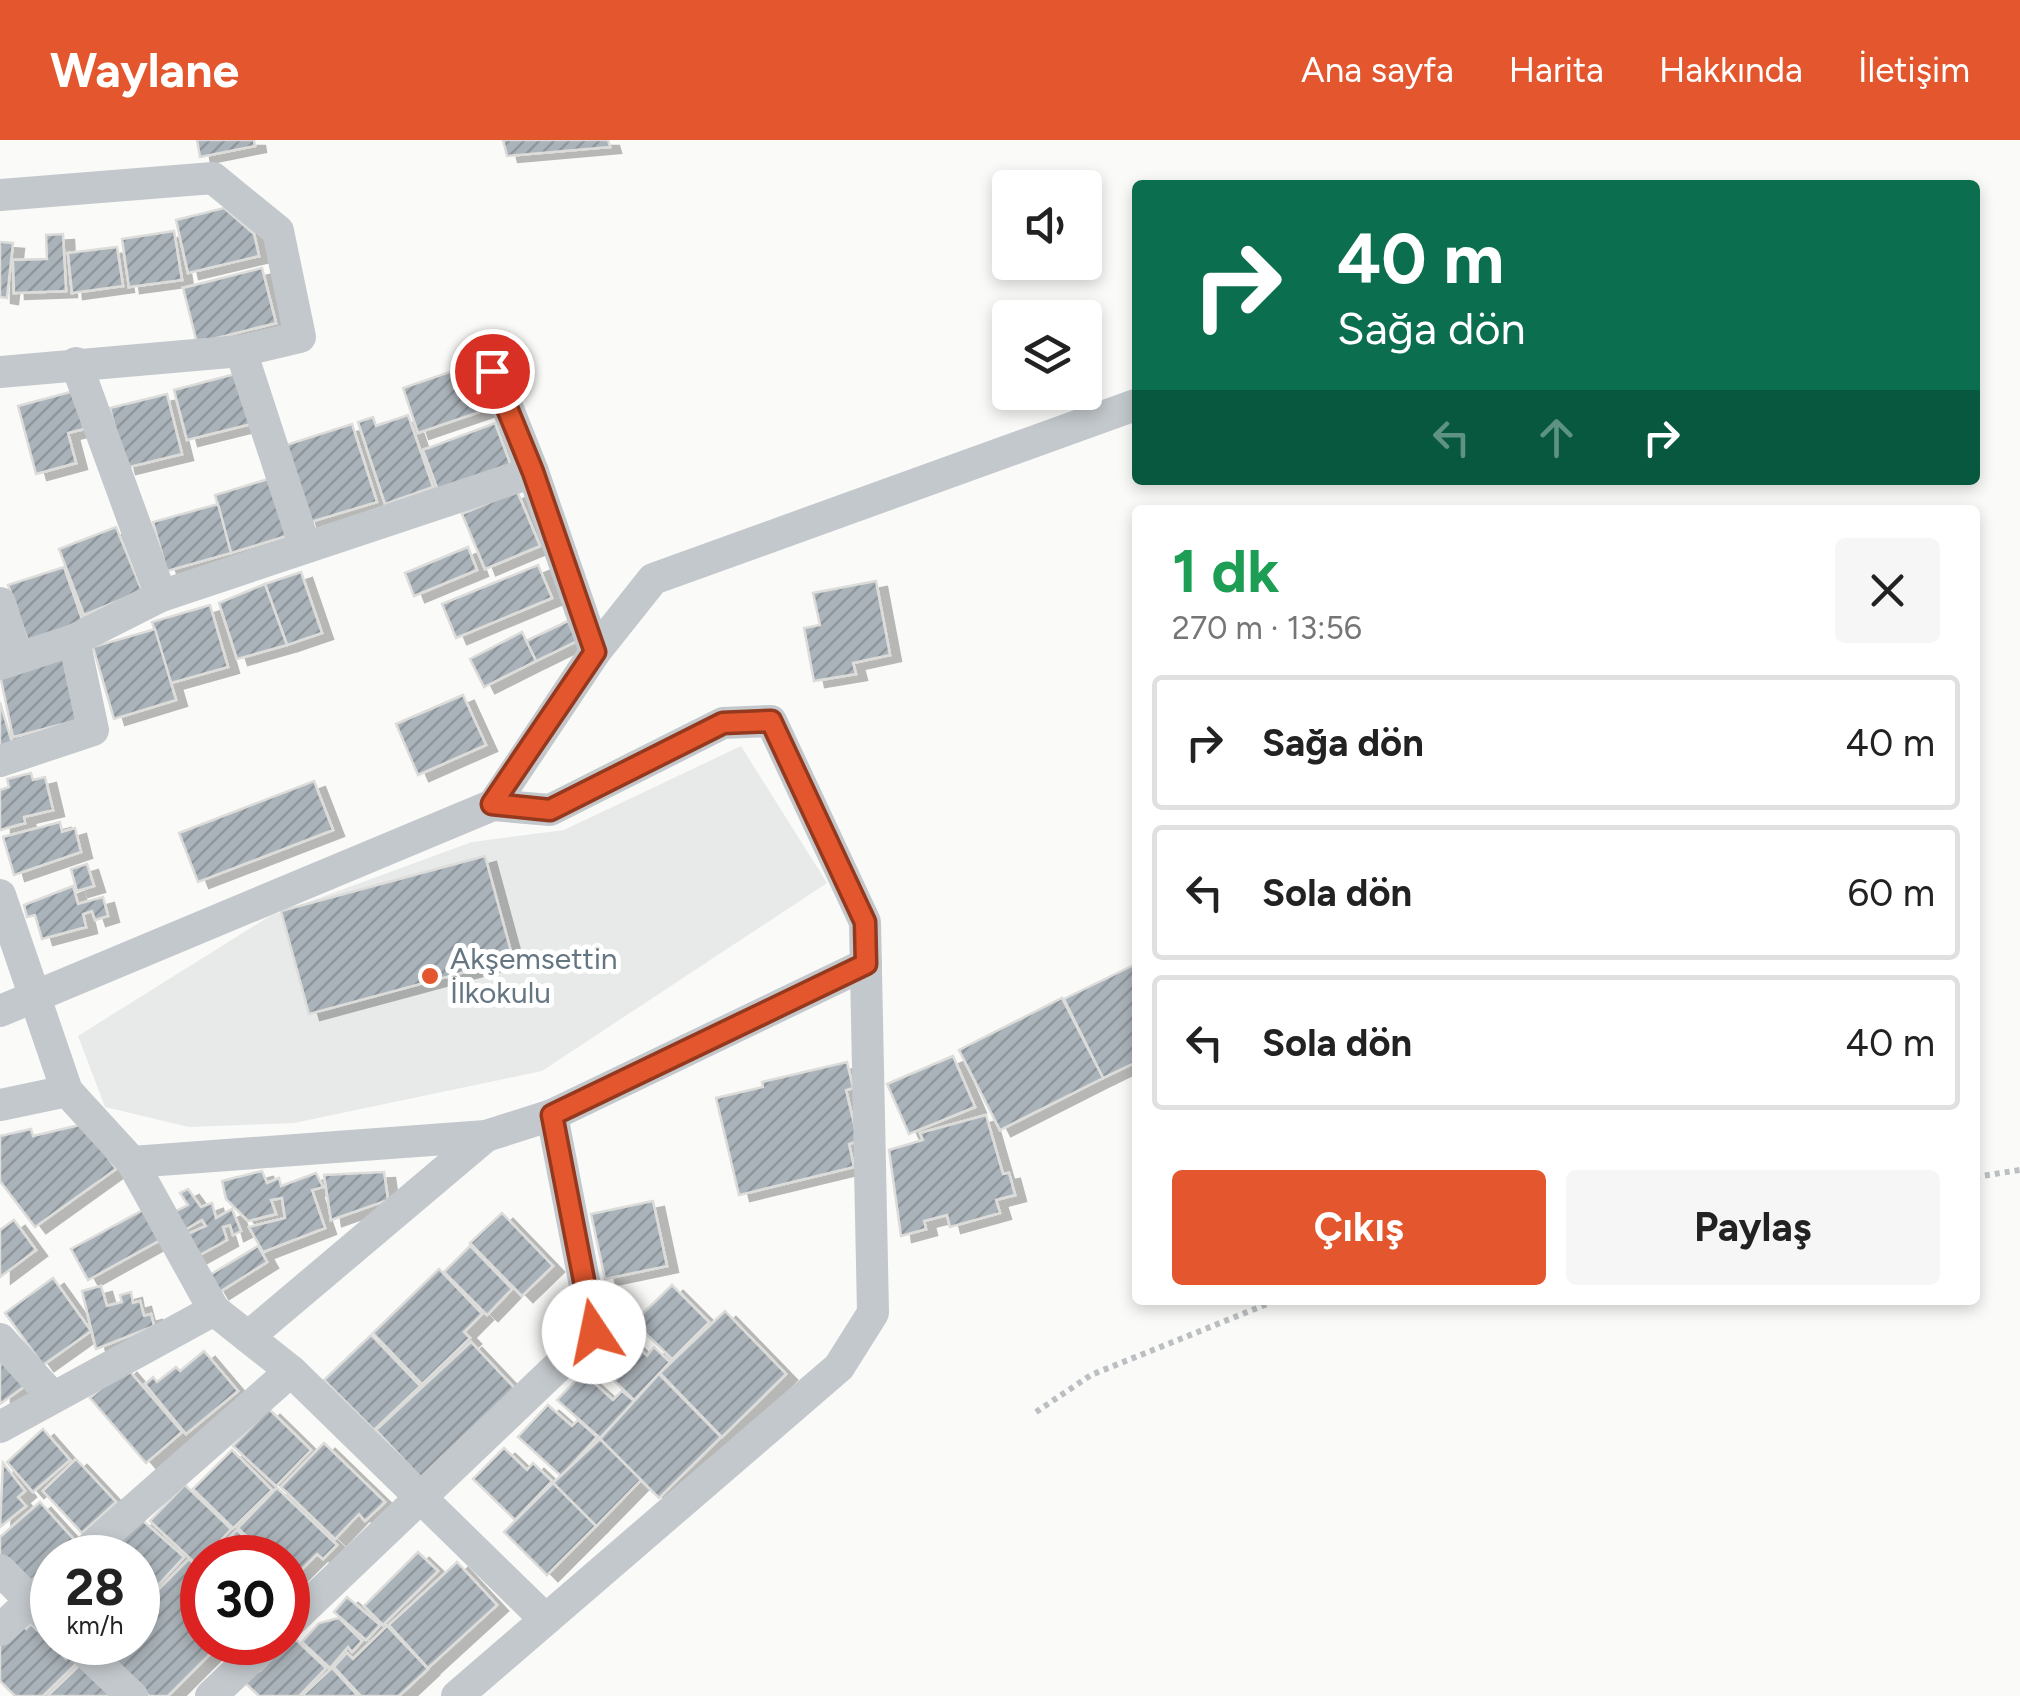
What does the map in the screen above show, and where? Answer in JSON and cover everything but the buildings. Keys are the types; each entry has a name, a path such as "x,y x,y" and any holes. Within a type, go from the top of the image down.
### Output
{"street":[{"path":"0,195 213,178 278,232 300,338 241,351 0,372"},
{"path":"241,351 305,546"},
{"path":"76,363 161,596"},
{"path":"492,371 533,472 595,652"},
{"path":"492,804 595,652 654,579 1132,406"},
{"path":"0,603 8,661 74,640 161,596 533,472"},
{"path":"0,760 93,730 74,640"},
{"path":"0,1011 492,804 550,810 723,723 771,721 865,922 873,1314 839,1367 457,1696"},
{"path":"0,895 67,1091 132,1162 214,1310 291,1371 544,1618"},
{"path":"132,1162 486,1136 552,1115 866,964"},
{"path":"0,1105 67,1091"},
{"path":"310,1603 594,1332 552,1115"},
{"path":"248,1337 486,1136"},
{"path":"0,1427 214,1310"},
{"path":"0,1339 52,1396"},
{"path":"105,1535 291,1371"},
{"path":"0,1570 30,1591"},
{"path":"0,1630 30,1611"},
{"path":"99,1665 132,1696"},
{"path":"211,1696 244,1665"}],"path":[{"path":"1980,1176 2020,1170"},
{"path":"1036,1412 1092,1375 1265,1305"}],"shaded area":[{"name":"Akşemsettin İlkokulu","path":"741,746 827,883 542,1071 294,1123 189,1127 105,1107 78,1036 270,916 472,842 564,830"}],"place":[{"name":"Akşemsettin İlkokulu","path":"430,976"}],"route":[{"path":"492,371 533,472 595,652 492,804 550,810 723,723 771,721 865,922 866,964 552,1115 594,1332"}]}
